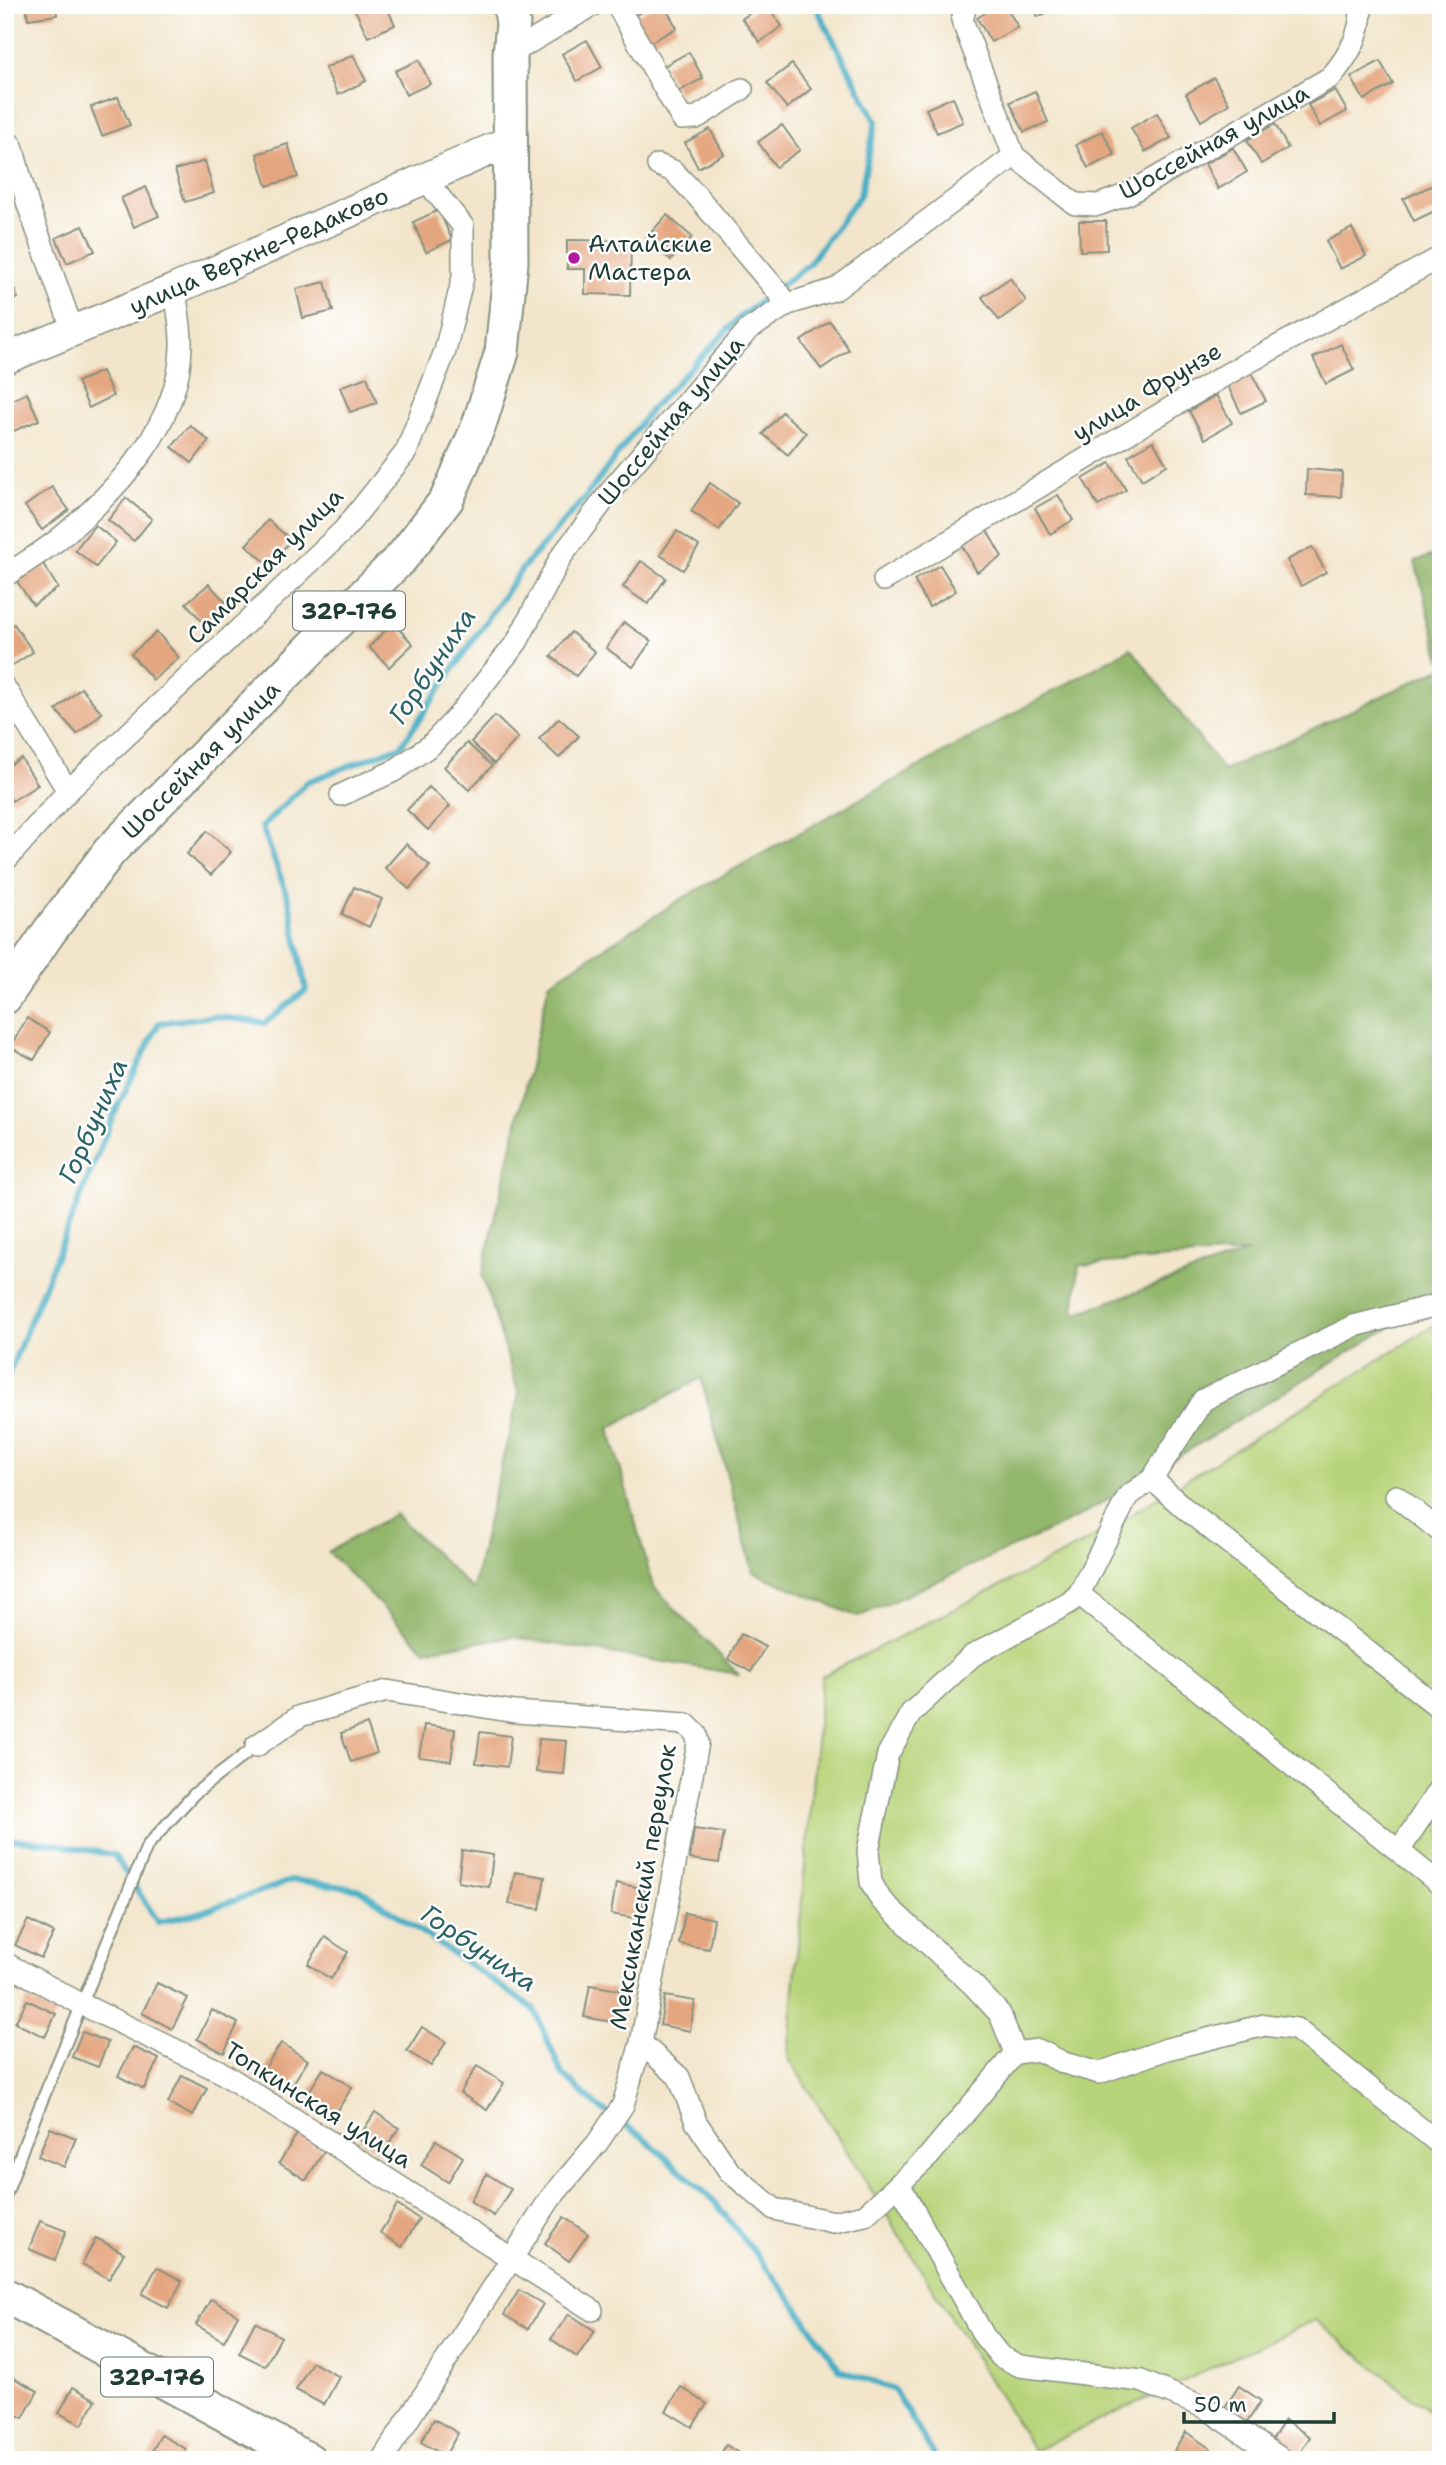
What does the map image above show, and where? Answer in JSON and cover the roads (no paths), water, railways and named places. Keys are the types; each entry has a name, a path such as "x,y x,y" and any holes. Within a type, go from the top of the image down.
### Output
{"main road":[{"name":"32Р-176","path":"512,22 512,140"},
{"name":"Шоссейная улица","path":"5,997 49,932 110,851 403,556 447,499 479,425 502,352 511,262 512,140"},
{"name":"32Р-176","path":"5,2295 309,2460"}],"street":[{"path":"512,22 593,5"},
{"path":"617,5 682,119 696,118 742,89"},
{"path":"966,5 962,20 1014,156"},
{"name":"Шоссейная улица","path":"341,795 394,771 430,744 458,716 517,642 561,557 617,483 748,330 788,304 836,289 1014,156 1075,204 1098,205 1128,194 1331,77 1348,56 1358,36 1361,5"},
{"path":"5,139 12,146 28,205 73,331"},
{"name":"улица Верхне-Редаково","path":"5,359 175,289 512,140"},
{"path":"658,165 673,171 697,196 788,304"},
{"name":"Самарская улица","path":"5,861 68,791 344,530 407,452 445,351 463,277 463,226 425,178"},
{"name":"улица Фрунзе","path":"884,580 1227,374 1441,257"},
{"path":"5,576 65,534 124,475 150,442 171,402 181,348 175,289"},
{"path":"5,688 11,713 68,791"},
{"path":"1015,2053 1000,2014 974,1986 881,1900 871,1882 867,1852 888,1754 911,1713 972,1656 1069,1603 1079,1594 1128,1496 1152,1479 1203,1400 1354,1326 1441,1304"},
{"path":"1152,1479 1184,1508 1441,1709"},
{"path":"1396,1496 1441,1532"},
{"path":"1079,1594 1441,1885"},
{"name":"Мексиканский переулок","path":"256,1746 300,1716 387,1692 515,1712 686,1724 696,1734 698,1743 641,2043 623,2105 598,2142 550,2199 382,2460"},
{"path":"1399,1851 1441,1786"},
{"name":"Топкинская улица","path":"5,1963 83,2005 219,2071 592,2310"},
{"path":"641,2043 679,2077 696,2122 729,2171 774,2210 833,2222 865,2216 929,2156 1015,2053 1038,2050 1064,2063 1099,2073 1167,2049 1265,2025 1296,2029 1441,2145"},
{"path":"899,2184 984,2336 1001,2357 1020,2366 1140,2381 1206,2408 1283,2460"}],"lane":[{"path":"5,2198 25,2142 147,1846 194,1794 256,1746"}],"waterway":[{"name":"Горбуниха","path":"5,1383 113,1116 159,1023 214,1016 265,1023 306,990 289,900 262,827 307,782 401,746 521,570 584,499 652,408 739,318 808,265 860,195 876,121 815,5"},
{"name":"Горбуниха","path":"5,1839 45,1842 114,1855 158,1922 195,1914 293,1880 359,1889 534,2009 562,2074 597,2106 643,2137 714,2201 794,2303 840,2370 894,2390 937,2460"}],"place":[{"name":"Алтайские Мастера","path":"574,258"}]}
